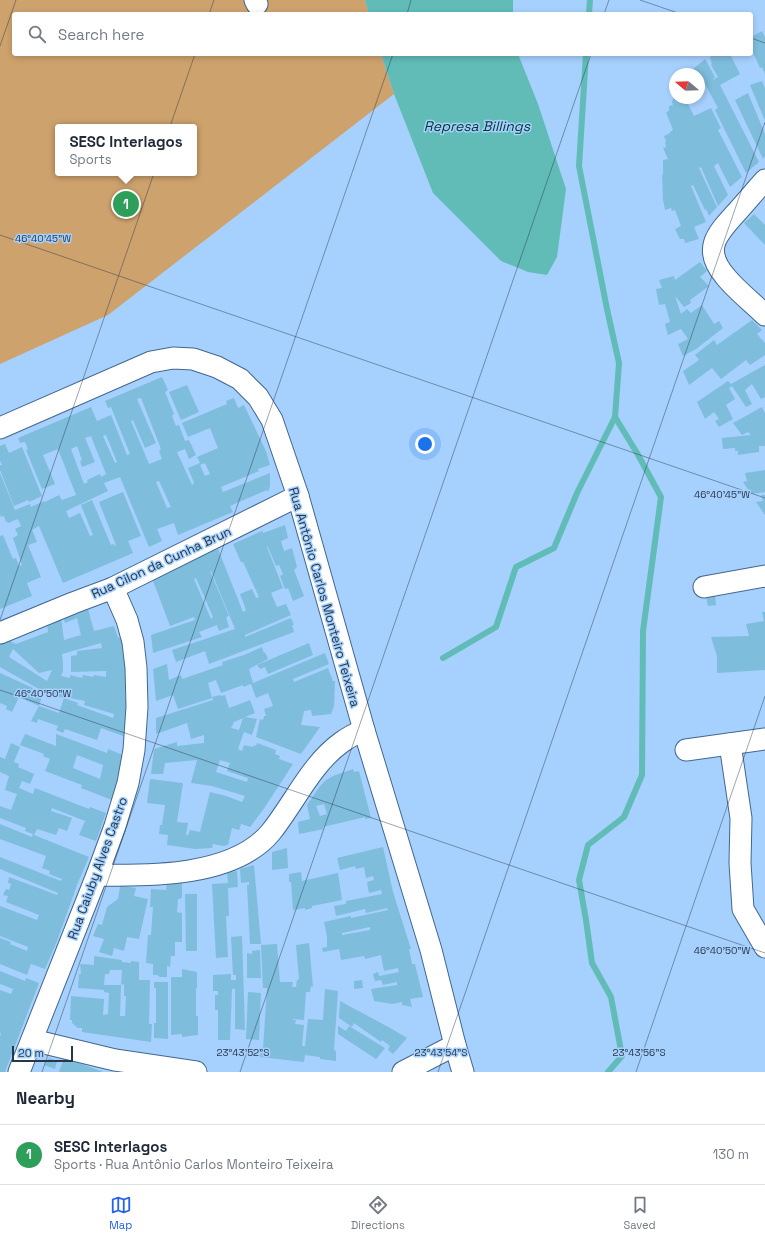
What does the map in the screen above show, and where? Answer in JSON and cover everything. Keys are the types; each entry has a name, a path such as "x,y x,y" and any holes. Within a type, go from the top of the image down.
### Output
{"street":[{"path":"765,180 718,233 714,244 713,254 717,264 725,276 765,315"},
{"name":"Rua Antônio Carlos Monteiro Teixeira","path":"0,428 151,362 173,358 193,359 217,367 240,380 258,396 272,420 298,496 364,730 431,950 463,1072"},
{"name":"Rua Cilon da Cunha Brun","path":"0,633 113,588 298,496"},
{"path":"704,587 765,576"},
{"name":"Rua Caiuby Alves Castro","path":"19,1072 97,875 115,826 128,783 134,750 137,707 136,668 133,642 128,620 113,588"},
{"path":"97,875 127,876 170,873 212,867 237,858 253,848 271,833 315,769 331,752 343,741 364,730"},
{"path":"686,750 765,739"},
{"path":"730,744 741,818 740,863 743,909 765,947"},
{"path":"32,1040 115,1060 196,1072"},
{"path":"403,1072 455,1045"}],"shaded area":[{"path":"0,0 365,0 368,12 12,12 12,56 382,56 394,94 108,315 0,364"}],"water":[{"path":"365,0 513,0 513,12 368,12"},
{"name":"Represa Billings","path":"382,56 519,56 538,104 566,189 557,257 547,275 528,272 501,261 433,193 394,94"}],"building":[{"path":"762,31 765,37 765,74 762,67 760,68 753,52 753,36"},
{"path":"711,56 731,56 740,74 720,85 759,162 746,173 715,110 718,108 705,84 705,68 694,68 705,59 715,77 713,80 718,77 711,65 710,57"},
{"path":"762,81 765,88 765,121 750,85"},
{"path":"748,93 765,134 765,156 763,159 735,100"},
{"path":"688,104 694,116 711,108 721,128 718,130 742,177 730,187 718,163 714,166 728,195 718,206 701,167 699,168 717,207 709,216 693,185 691,186 706,222 694,227 699,239 685,243 684,239 680,239 675,229 681,226 675,210 672,211 671,208 665,210 663,200 663,160 668,159 663,148 666,147 664,136 673,130 666,112 669,111 669,106"},
{"path":"754,214 765,225 765,245 744,223"},
{"path":"700,262 707,271 700,277 709,286 690,300 691,303 684,307 675,296 681,314 687,309 691,313 702,305 714,324 719,321 723,328 696,349 683,356 678,344 688,339 681,329 668,335 665,324 670,322 665,304 659,305 656,289 662,288 659,280 674,276 675,280"},
{"path":"752,320 762,330 757,334 765,343 765,355 750,365 746,360 721,379 712,368 689,385 683,371 699,360 695,355 714,340 717,345"},
{"path":"765,365 765,397 761,399 752,384 745,390 752,404 746,407 732,386 729,388 735,399 726,405 733,419 719,427 715,421 719,419 714,412 705,419 697,402 728,381 731,384"},
{"path":"162,377 168,390 165,392 174,414 172,416 176,426 179,425 185,441 189,440 196,455 189,459 185,449 177,452 192,485 194,483 188,468 200,463 197,457 218,448 210,428 188,437 182,423 227,404 226,401 234,398 238,408 244,405 266,451 270,465 258,469 259,471 221,487 223,492 270,473 270,486 268,492 267,490 230,506 233,512 178,535 174,523 157,529 162,541 149,547 120,477 104,483 108,491 66,511 69,518 80,513 90,536 93,535 81,505 92,500 111,545 114,544 115,546 116,545 99,502 123,492 141,536 128,541 133,553 63,583 39,526 32,530 37,542 28,545 41,577 27,583 32,596 0,609 0,536 3,535 13,559 16,558 19,566 22,565 13,538 18,535 15,529 21,526 18,519 8,523 7,521 6,522 4,516 1,517 0,514 0,473 15,510 30,504 31,507 59,495 62,500 76,495 58,449 43,455 55,484 42,489 26,450 28,449 25,442 20,443 18,438 91,407 97,421 111,415 127,455 130,454 111,407 108,408 105,401","holes":["141,398 161,449 159,451 162,459 149,464 131,421 133,420 145,448 156,443 137,399","106,435 117,462 115,463 103,436","91,436 106,474 101,477 100,474 87,480 88,482 84,484 71,449 77,446 82,460 80,461 82,467 95,462 85,438","205,463 210,474 205,476 200,465","159,481 171,507 167,508 156,482"]},
{"path":"187,385 199,412 181,420 169,392"},
{"path":"762,407 765,413 765,446 759,446 759,452 738,455 738,451 735,451 735,448 723,449 722,438 751,435 748,432 742,435 733,423"},
{"path":"5,444 9,453 22,447 42,496 29,502 28,500 14,506 0,470 0,465 2,465 0,461 0,446"},
{"path":"765,470 765,492 751,494 743,482 747,481 745,473"},
{"path":"761,495 765,495 765,515 756,502 763,501"},
{"path":"285,525 288,538 281,541 284,551 292,548 297,567 294,570 304,596 293,601 288,588 285,589 280,576 283,574 279,565 276,566 267,547 283,588 271,593 277,607 286,604 291,615 245,635 245,637 291,618 294,625 292,625 294,632 209,664 205,651 176,662 172,650 235,629 210,571 229,616 226,617 229,627 219,631 217,625 199,632 202,637 153,653 151,635 195,620 194,617 170,626 152,578 218,549 243,612 246,610 240,594 252,589 256,598 259,597 233,544 262,531 263,533","holes":["196,578 213,617 211,619 194,579"]},
{"path":"715,595 716,605 708,606 706,596"},
{"path":"88,609 94,631 114,626 118,638 125,636 129,680 125,679 125,699 129,699 126,737 101,728 97,740 65,729 63,733 56,730 58,726 38,719 37,723 31,721 39,706 59,713 64,698 78,703 77,705 113,718 114,714 84,705 85,701 65,697 66,692 64,692 63,698 44,692 0,667 0,642 6,639 16,644 48,632 47,622 61,617 64,640 81,635 77,618 65,623 63,616","holes":["101,643 102,648 77,651 77,655 71,656 71,672 106,671 106,677 83,675 82,678 70,675 70,678 61,676 63,671 62,654","13,649 39,673 52,670 47,681 9,657"]},
{"path":"762,612 765,612 765,670 717,673 717,656 711,637 749,636 746,624 764,621"},
{"path":"309,643 313,655 268,674 265,667 260,669 257,665"},
{"path":"262,647 268,659 249,669 253,683 325,653 329,664 293,679 294,682 328,668 333,681 335,681 334,706 331,714 312,716 311,710 304,711 301,725 320,727 301,754 256,737 260,719 263,720 264,716 266,716 264,709 273,706 268,693 256,698 251,684 243,687 243,685 221,693 216,680 208,683 212,698 178,709 173,695 156,701 153,669 167,664 169,680 181,675 182,679 223,665 222,662"},
{"path":"0,673 33,688 31,691 42,696 39,706 19,697 12,712 6,709 7,706 0,703"},
{"path":"225,695 229,708 219,712 250,700 255,713 245,717 257,719 252,735 244,732 238,749 242,751 244,745 253,747 254,745 256,746 257,743 276,750 275,754 280,756 279,759 293,764 250,827 241,824 239,830 232,828 228,845 223,846 213,844 212,848 195,849 167,845 168,835 159,834 165,805 147,803 150,779 183,783 177,822 188,823 186,835 188,835 190,830 200,832 210,792 242,802 245,796 212,786 191,783 197,760 165,763 163,774 151,774 154,749 177,742 177,746 204,743 204,735 191,739 187,723 156,734 156,718 213,700 212,697","holes":["243,718 239,730 231,728 234,722","220,760 230,763 227,771 248,778 247,782 216,772"]},
{"path":"25,734 56,746 56,734 107,753 108,749 123,755 121,772 112,800 81,788 82,785 45,771 50,759 43,756 44,754 20,745","holes":["77,755 103,765 100,779 73,768"]},
{"path":"11,743 20,747 14,762 19,764 18,767 34,774 30,784 22,781 19,788 33,794 35,788 89,809 90,807 106,813 96,841 79,835 85,821 52,808 51,811 72,818 67,831 59,828 56,835 37,829 34,835 89,857 45,969 31,964 27,975 0,964 0,938 27,951 28,947 0,936 0,906 37,920 39,915 6,902 8,896 3,895 6,889 9,890 11,884 8,883 9,877 57,895 58,893 0,869 0,857 61,881 62,879 49,874 50,871 42,868 46,856 0,839 0,824 32,837 33,834 25,831 26,828 0,818 0,806 11,810 17,794 5,790 9,776 0,772 0,757 5,759"},
{"path":"353,769 354,772 359,771 371,818 365,819 365,817 323,827 324,829 299,834 298,822 310,819 307,805 320,786 333,776","holes":["324,804 327,814 320,816 316,806"]},
{"path":"383,847 393,892 411,949 409,949 412,964 415,964 423,997 410,999 412,1007 402,1005 402,1002 392,1004 374,1001 371,989 397,985 397,982 383,985 381,980 375,981 373,974 378,972 379,976 399,972 398,968 384,971 381,955 365,959 364,956 341,960 339,949 323,952 322,948 327,947 327,936 324,922 388,910 387,908 366,913 365,909 336,916 334,906 346,904 346,901 382,894 381,890 369,893 367,882 374,880 373,876 366,878 364,867 356,869 355,866 340,870 337,858","holes":["370,927 370,930 342,935 342,933"]},
{"path":"287,848 288,868 272,870 272,852"},
{"path":"254,865 261,944 250,944 247,885 249,885 249,882 241,883 240,869"},
{"path":"237,871 238,887 228,888 229,916 226,916 228,957 216,958 212,884 228,883 227,872"},
{"path":"301,872 302,881 338,873 342,900 312,906 312,908 305,910 305,908 293,910 289,874"},
{"path":"121,881 124,882 124,886 136,888 134,896 148,899 139,939 127,937 124,951 114,948 112,956 99,952 104,939 93,936 98,924 102,925 107,907 118,899"},
{"path":"167,882 182,883 182,898 178,899 177,912 182,913 182,942 175,942 175,956 171,956 170,967 167,966 167,977 160,977 153,975 153,964 146,963 148,935 151,935 153,907 150,907 151,889 166,890"},
{"path":"185,894 197,894 197,951 186,951"},
{"path":"242,936 245,1030 235,1029 235,989 232,989 230,1040 218,1040 218,1010 215,1010 215,995 218,995 218,991 213,991 213,975 231,974 231,980 236,980 236,975 233,975 231,937"},
{"path":"309,943 313,987 311,986 310,992 306,992 304,1020 293,1019 293,1020 296,1020 295,1024 304,1025 302,1046 305,1046 308,1019 323,1020 325,989 338,991 334,1050 336,1051 336,1061 305,1055 304,1062 260,1057 261,1049 263,1049 267,988 263,988 261,945 277,944 280,982 293,982 292,987 296,987 297,980 299,979 296,945"},
{"path":"260,950 261,978 247,978 247,953 252,954 252,951"},
{"path":"94,956 122,960 122,962 139,962 139,980 150,980 149,1024 152,1024 151,1042 82,1032 82,1028 78,1028 72,1023 72,1020 70,1020 71,996 104,999 103,1015 108,1014 109,993 104,992 104,990 78,988 79,974 81,974 80,964 94,965","holes":["110,970 122,970 121,985 104,985 105,974 109,974","124,984 124,996 126,996 125,1016 120,1016 121,985"]},
{"path":"182,969 197,972 196,1016 198,1016 198,1035 182,1037 182,1034 171,1035 171,977 182,977"},
{"path":"0,971 25,981 26,978 39,983 5,1072 0,1072 0,990 11,994 13,989 0,984"},
{"path":"362,980 363,988 354,989 354,981"},
{"path":"154,982 168,982 168,1039 154,1038 154,1023 156,1023 156,988 154,988"},
{"path":"248,992 261,993 259,1040 246,1039"},
{"path":"340,1001 407,1038 393,1054 388,1050 390,1046 382,1040 381,1042 354,1023 352,1027 339,1018"},
{"path":"338,1026 346,1031 349,1026 385,1048 376,1059 338,1034"},
{"path":"49,1058 57,1061 55,1069 44,1065"},
{"path":"64,1058 79,1062 103,1072 59,1072"}],"waterway":[{"path":"589,12 590,0"},
{"path":"586,56 579,166 619,363 615,417 661,497 643,631 642,775 624,817 588,845 579,880 592,963 611,997 622,1056 608,1072"},
{"path":"443,658 496,627 516,567 554,548 577,493 615,417"}],"place":[{"name":"SESC Interlagos","path":"126,204"}]}
